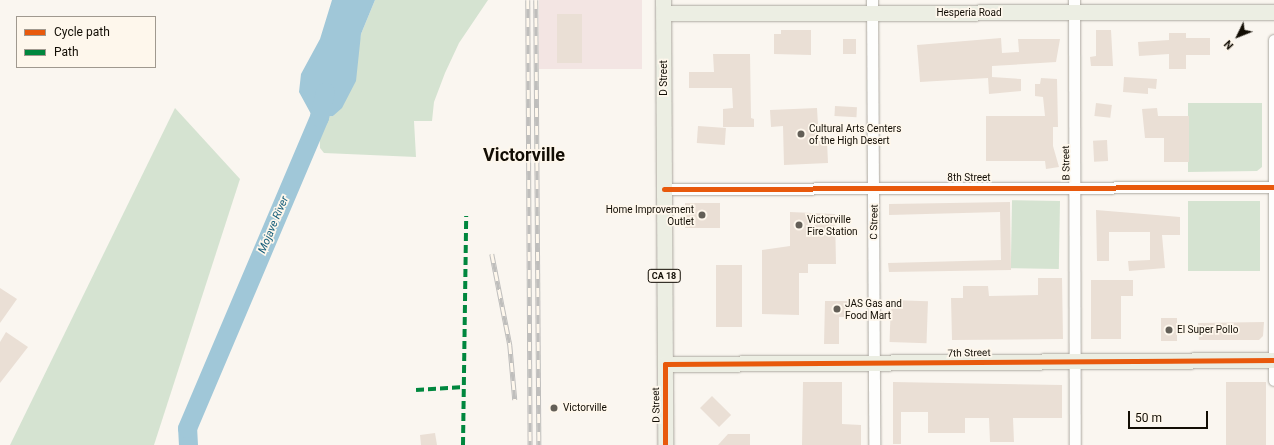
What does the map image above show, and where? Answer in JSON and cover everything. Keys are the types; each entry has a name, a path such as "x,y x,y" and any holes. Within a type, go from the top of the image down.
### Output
{"main road":[{"name":"Hesperia Road","path":"663,7 1074,6 1274,12"},
{"name":"D Street","path":"663,7 665,445"},
{"name":"7th Street","path":"665,364 874,364 1274,360"}],"street":[{"name":"C Street","path":"872,6 875,188 874,445"},
{"name":"B Street","path":"1074,6 1075,445"},
{"path":"1274,40 1274,380"},
{"name":"8th Street","path":"664,189 1273,187"}],"shaded area":[{"path":"539,0 642,0 642,69 539,69"}],"green space":[{"path":"375,0 488,0 459,43 445,73 434,102 432,121 414,121 416,157 324,153 320,148 319,117 333,116 348,95 361,34"},
{"path":"1188,103 1262,103 1262,167 1257,171 1188,172"},
{"path":"175,108 240,179 154,445 10,445"},
{"path":"1012,200 1060,201 1059,269 1011,268"},
{"path":"1188,201 1260,201 1260,271 1188,271"}],"water":[{"path":"332,0 375,0 361,34 356,81 342,108 333,116 319,117 311,114 299,92 301,74 320,39"}],"building":[{"path":"557,14 582,14 582,63 557,63"},
{"path":"781,30 811,30 811,55 774,54 774,34 781,34"},
{"path":"1096,30 1111,30 1113,66 1091,66 1090,57 1096,56"},
{"path":"1169,33 1186,33 1186,38 1210,38 1210,55 1186,55 1186,69 1169,69 1169,54 1139,56 1138,42 1169,40"},
{"path":"1001,38 1002,53 1019,52 1018,39 1060,39 1056,62 992,66 992,77 1021,79 1021,91 989,94 988,78 920,82 917,45"},
{"path":"843,39 856,39 856,54 843,54"},
{"path":"713,54 750,54 751,118 754,119 754,127 723,127 723,109 733,108 732,88 689,88 689,72 714,72"},
{"path":"1124,77 1157,79 1156,89 1148,88 1148,94 1123,92"},
{"path":"1041,78 1057,79 1058,127 1053,127 1053,146 1059,167 1046,169 1045,161 986,161 986,116 1045,116 1043,97 1035,96 1035,84 1040,84"},
{"path":"1096,103 1112,105 1110,118 1094,116"},
{"path":"835,106 857,107 856,117 834,116"},
{"name":"Cultural Arts Centers of the High Desert","path":"817,108 819,141 827,141 828,163 784,165 783,126 771,127 770,110"},
{"path":"1157,108 1158,116 1189,116 1189,162 1164,162 1164,138 1145,138 1142,109"},
{"path":"698,126 726,128 725,145 697,143"},
{"path":"1107,140 1108,161 1094,162 1093,141"},
{"path":"1010,202 1011,270 889,272 888,263 1001,260 1000,212 889,215 889,204"},
{"name":"Home Improvement Outlet","path":"685,203 720,203 720,228 685,228"},
{"path":"1096,210 1180,217 1180,235 1162,235 1165,268 1129,271 1128,261 1150,260 1150,232 1109,232 1109,261 1097,261"},
{"path":"790,212 835,214 836,264 808,264 808,273 799,273 799,315 762,314 762,250 790,246"},
{"path":"716,265 742,265 742,327 716,327"},
{"path":"1038,278 1062,278 1063,339 952,340 951,298 963,298 963,286 988,286 989,296 1038,295"},
{"path":"1091,280 1133,280 1133,296 1121,296 1121,339 1091,339"},
{"path":"0,288 17,299 0,323"},
{"path":"891,300 928,301 927,343 890,342"},
{"path":"825,301 848,301 848,317 839,317 839,344 824,344"},
{"name":"El Super Pollo","path":"1161,318 1177,318 1177,341 1161,341"},
{"path":"1264,322 1263,336 1259,340 1199,340 1198,323"},
{"path":"6,332 28,347 0,383 0,342"},
{"path":"803,382 842,382 842,424 861,425 861,445 802,445"},
{"path":"893,382 1062,385 1062,418 1013,418 1014,442 990,442 989,418 965,418 965,433 928,433 928,412 901,412 901,444 893,444"},
{"path":"1226,382 1266,382 1266,445 1226,445"},
{"path":"712,396 731,415 719,427 700,408"},
{"path":"435,433 437,445 421,445 420,435"},
{"path":"728,434 750,434 750,445 718,445"}],"waterway":[{"name":"Mojave River","path":"188,445 187,428 319,117 325,92"}],"railway":[{"path":"528,0 530,445"},
{"path":"536,0 539,445"},
{"path":"492,254 510,345 515,400"}],"marked path":[{"path":"463,445 466,216"},
{"path":"416,390 464,387"}],"cycle path":[{"path":"664,189 1274,187"},
{"path":"665,445 665,364 1274,360"}],"place":[{"name":"Cultural Arts Centers of the High Desert","path":"801,134"},
{"name":"Home Improvement Outlet","path":"702,215"},
{"name":"Victorville Fire Station","path":"799,225"},
{"name":"JAS Gas and Food Mart","path":"837,309"},
{"name":"El Super Pollo","path":"1169,330"},
{"name":"Victorville","path":"554,408"}],"district":[{"name":"Victorville","path":"524,155"}]}
